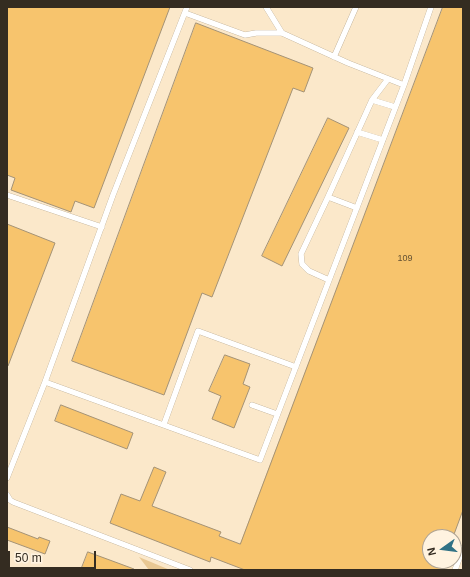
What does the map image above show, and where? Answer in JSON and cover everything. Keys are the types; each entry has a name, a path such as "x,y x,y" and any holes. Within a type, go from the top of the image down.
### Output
{"lane":[{"path":"7,478 45,382 113,195 187,7"},
{"path":"266,7 282,33"},
{"path":"334,57 356,7"},
{"path":"45,382 260,460 404,85 431,7"},
{"path":"185,13 246,35 256,33 282,33 334,57 404,85"},
{"path":"329,280 308,271 302,264 301,254 372,100 388,79"},
{"path":"372,100 395,107"},
{"path":"357,132 383,140"},
{"path":"7,195 102,227"},
{"path":"328,197 357,208"},
{"path":"164,424 198,331 296,367"},
{"path":"252,405 277,414"},
{"path":"7,494 13,502 190,570"},
{"path":"455,570 463,548"}],"shaded area":[{"path":"7,7 463,7 463,570 7,570"},
{"path":"139,557 170,570 149,570"}],"building":[{"path":"7,7 170,7 94,208 75,201 71,212 11,190 15,178 7,175"},
{"path":"443,7 463,7 463,510 456,529 422,529 422,569 440,569 245,570 211,557 210,562 110,523 121,494 140,501 154,467 166,472 152,506 221,532 219,536 240,544"},
{"path":"196,23 313,68 304,92 293,88 212,297 202,293 164,395 72,361"},
{"path":"328,118 349,128 282,266 262,256"},
{"path":"7,224 55,243 8,366 7,366"},
{"path":"225,355 250,364 243,384 250,387 234,428 212,419 221,396 209,391"},
{"path":"61,405 133,433 127,449 55,421"},
{"path":"7,527 38,539 39,537 50,541 45,554 7,540"},
{"path":"88,552 134,569 134,570 81,570"}]}
